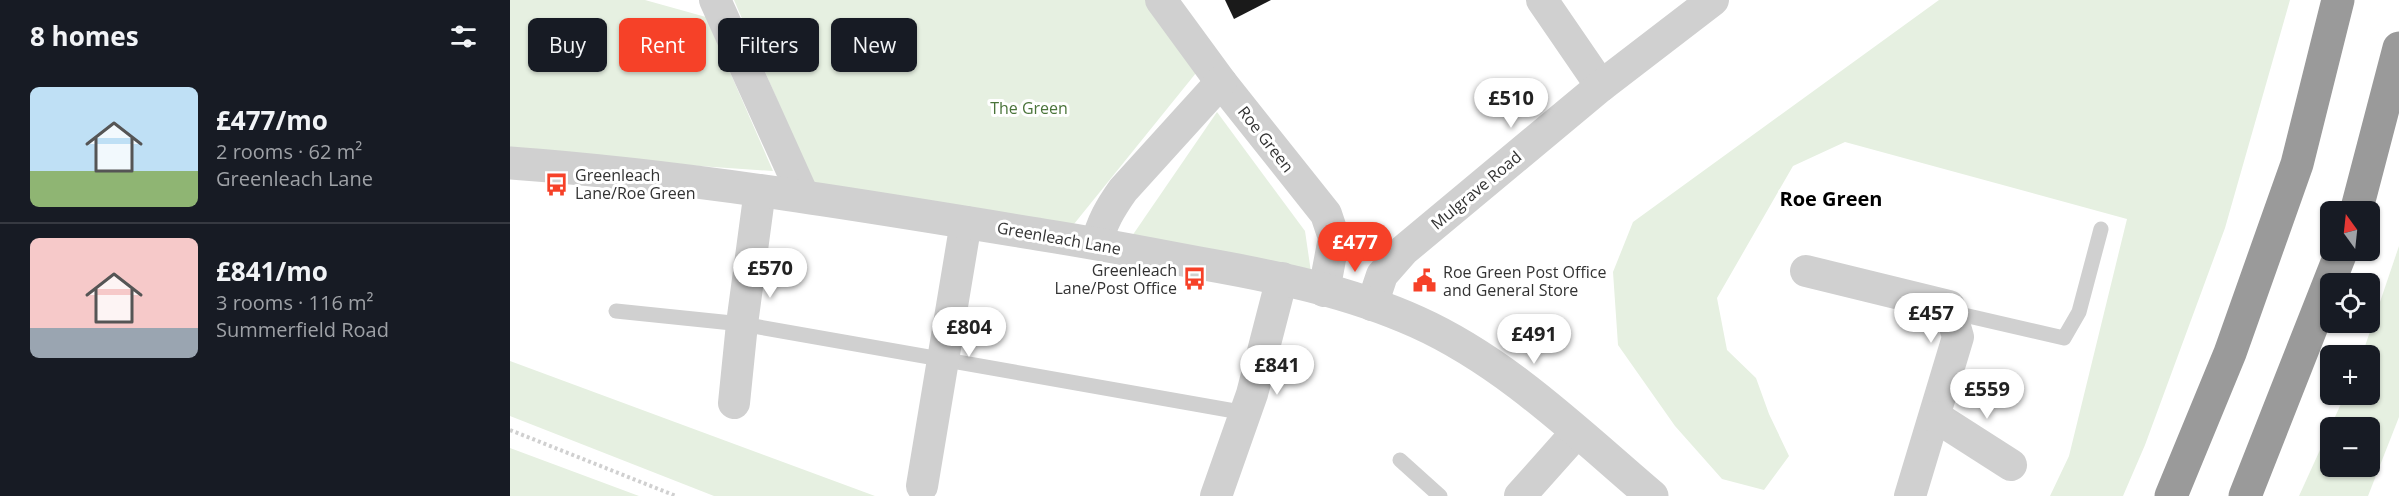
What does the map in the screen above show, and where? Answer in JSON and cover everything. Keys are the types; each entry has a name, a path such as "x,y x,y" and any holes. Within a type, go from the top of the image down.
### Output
{"highway":[{"path":"2171,496 2230,353 2297,164 2338,0"},
{"path":"2359,201 2399,48"},
{"path":"2245,496 2338,261"}],"street":[{"name":"Roe Green","path":"1161,0 1221,82 1326,214 1334,238 1324,291"},
{"path":"1542,0 1601,86"},
{"name":"Mulgrave Road","path":"1372,305 1382,275 1404,250 1601,86 1713,0"},
{"path":"709,3 803,195"},
{"path":"1097,244 1100,229 1110,208 1123,190 1221,82"},
{"name":"Greenleach Lane","path":"510,163 643,175 803,195 1097,244 1282,278 1372,305 1417,322 1455,341 1497,369 1577,432 1652,496"},
{"path":"734,403 760,190"},
{"path":"922,486 966,222"},
{"path":"1806,271 1949,306 1958,337 1936,417 1910,496"},
{"path":"1216,496 1260,368 1282,278"},
{"path":"1936,417 2010,465"},
{"path":"1520,496 1577,432"}],"lane":[{"path":"1951,312 2064,338 2079,312 2101,229"},
{"path":"616,311 742,324 1246,413"},
{"path":"1400,460 1440,496"}],"path":[{"path":"510,430 676,496"}],"green space":[{"path":"510,0 645,0 706,17 718,45 718,72 730,72 773,171 510,153"},
{"name":"The Green","path":"734,0 1146,0 1196,73 1074,224 814,185 765,72 819,72 819,18 742,18"},
{"path":"1939,0 2290,0 2225,228 2145,445 2123,496 2050,496 2069,456 2127,219 1845,142 1793,166 1717,298 1727,350 1756,378 1769,414 1789,456 1764,490 1722,479 1675,426 1618,345 1613,272 1633,222"},
{"path":"1217,112 1305,231 1311,272 1132,236"},
{"path":"2399,246 2399,417 2380,465 2380,417 2335,417 2340,405 2380,405 2380,345 2365,345 2369,333 2380,333 2380,302"},
{"path":"510,361 875,496 714,496 510,416"},
{"path":"510,448 639,496 510,496"},
{"path":"2320,450 2320,477 2375,477 2368,496 2299,496"}],"building":[{"path":"1225,0 1271,0 1234,19"}],"place":[{"name":"Greenleach Lane/Roe Green","path":"557,184"},
{"name":"Greenleach Lane/Post Office","path":"1195,279"},
{"name":"Roe Green Post Office and General Store","path":"1425,281"}],"district":[{"name":"Roe Green","path":"1831,199"}]}
